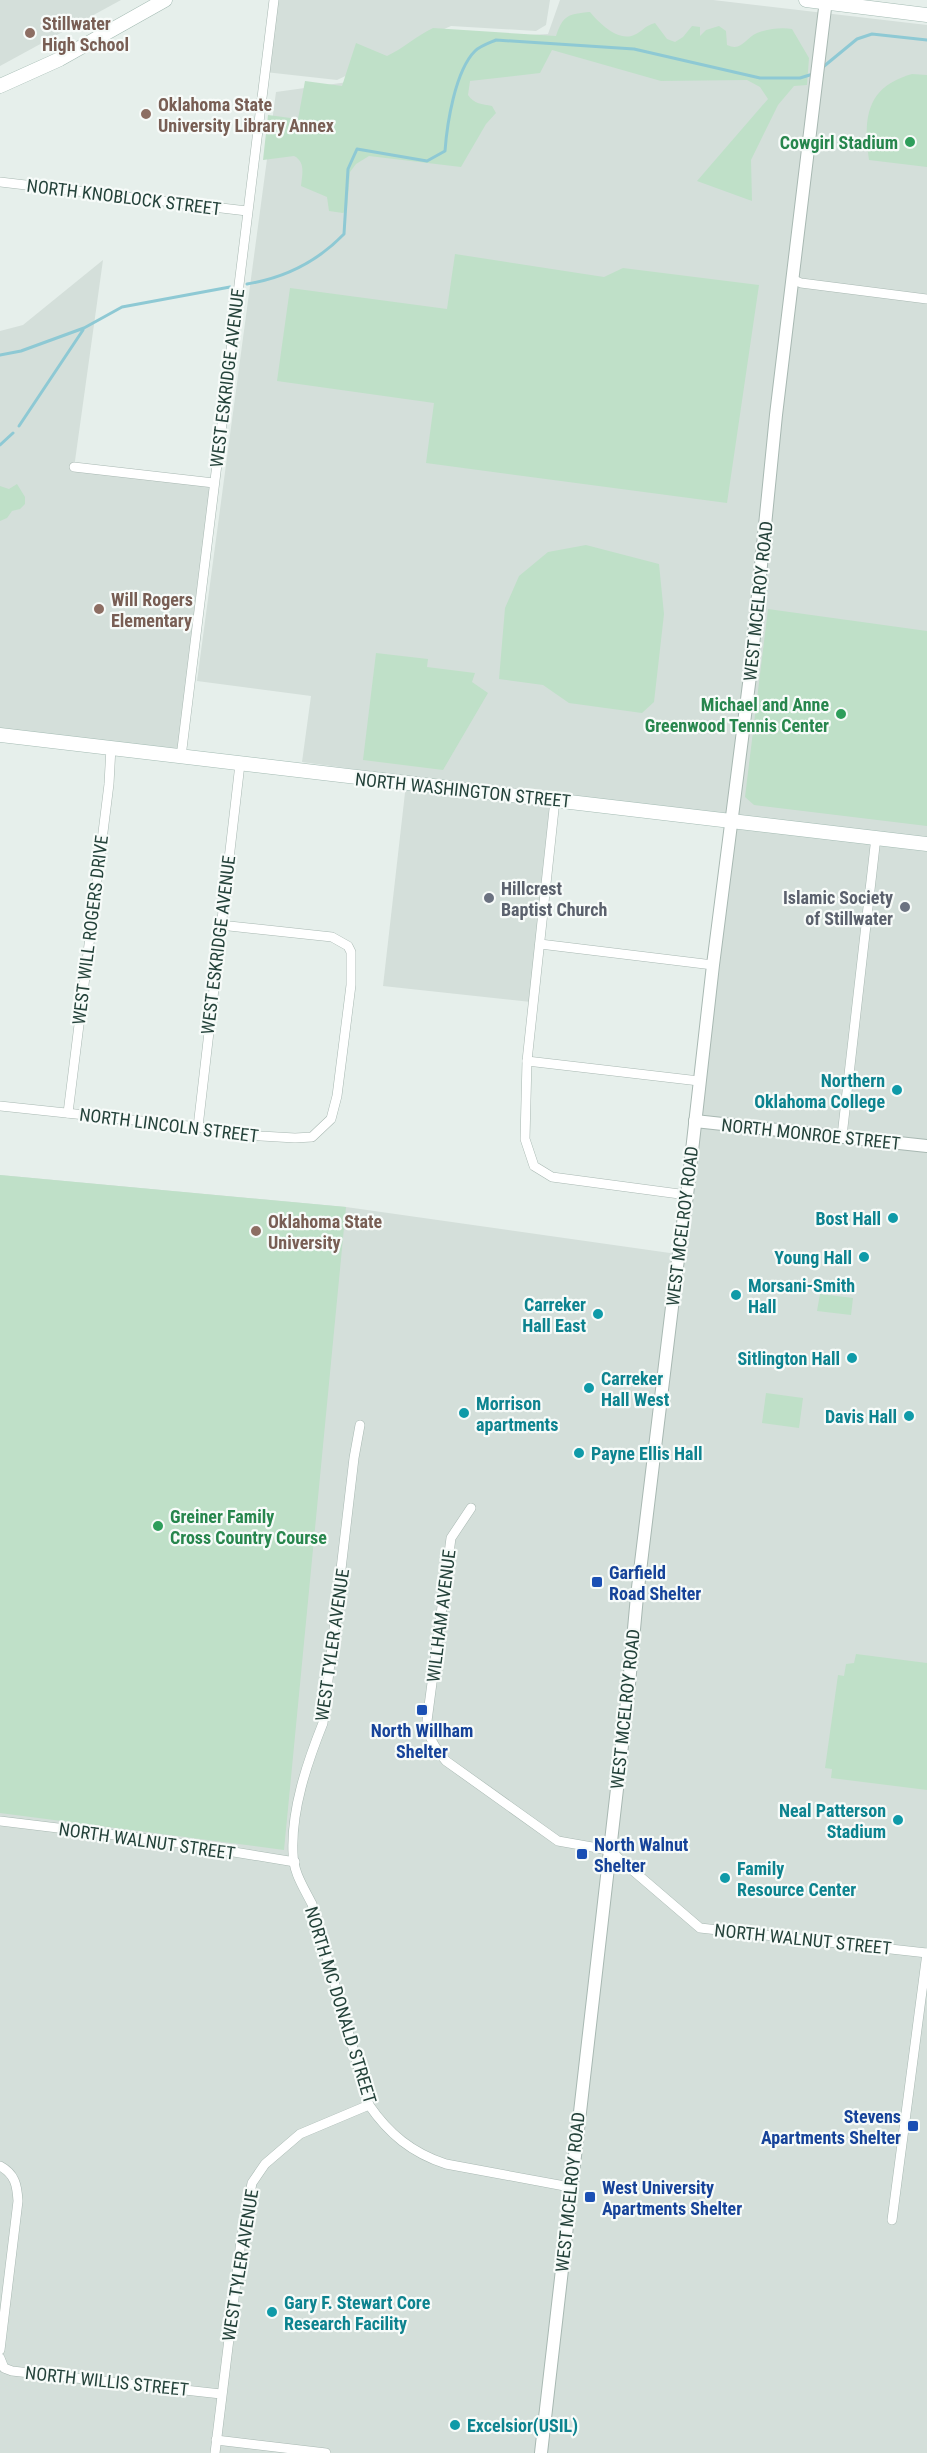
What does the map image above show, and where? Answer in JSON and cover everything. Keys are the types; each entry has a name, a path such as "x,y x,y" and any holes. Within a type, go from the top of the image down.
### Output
{"main road":[{"path":"0,86 60,59 165,0"},
{"path":"806,0 927,15"},
{"name":"NORTH WASHINGTON STREET","path":"0,735 927,844"}],"street":[{"name":"WEST ESKRIDGE AVENUE","path":"181,757 274,0"},
{"name":"WEST MCELROY ROAD","path":"541,2453 676,1274 730,820 750,676 792,279 826,1"},
{"name":"NORTH KNOBLOCK STREET","path":"0,182 247,211"},
{"path":"792,279 801,283 927,299"},
{"path":"74,466 214,483"},
{"name":"WEST WILL ROGERS DRIVE","path":"68,1113 109,784 111,747"},
{"name":"WEST ESKRIDGE AVENUE","path":"198,1127 240,764"},
{"path":"555,800 527,1061 525,1139 528,1153 534,1166 552,1177 687,1195"},
{"path":"842,1136 876,837"},
{"name":"NORTH LINCOLN STREET","path":"0,1106 261,1136 312,1137 331,1119 337,1096 351,985 351,952 342,941 332,937 220,926"},
{"path":"540,944 713,965"},
{"path":"527,1061 699,1081"},
{"name":"NORTH MONROE STREET","path":"695,1121 927,1146"},
{"name":"WEST TYLER AVENUE","path":"295,1862 293,1854 295,1818 311,1754 323,1724 328,1692 354,1458 360,1425"},
{"name":"WILLHAM AVENUE","path":"471,1508 451,1538 428,1731 433,1746 446,1761 558,1841 609,1850"},
{"name":"NORTH WALNUT STREET","path":"0,1821 173,1842 295,1862"},
{"name":"NORTH WALNUT STREET","path":"609,1850 700,1928 927,1953"},
{"name":"NORTH MC DONALD STREET","path":"295,1862 298,1878 312,1904 369,2105 382,2124 404,2144 427,2158 446,2164 570,2187"},
{"path":"892,2220 927,1953"},
{"name":"WEST TYLER AVENUE","path":"215,2453 241,2241 252,2183 265,2164 300,2134 369,2105"},
{"path":"0,2166 13,2177 17,2185 18,2201 0,2350"},
{"name":"NORTH WILLIS STREET","path":"0,2358 4,2368 12,2371 221,2394"},
{"path":"216,2440 326,2453"}],"shaded area":[{"name":"Stillwater High School","path":"0,0 121,0 0,66"},
{"path":"274,0 550,0 546,25 536,31 451,26 426,37 397,63 356,71 337,80 265,72"},
{"name":"Oklahoma State University","path":"560,0 713,0 927,25 927,2453 0,2453 0,1175 346,1207 677,1254 731,821 302,762 311,696 197,681 276,92 391,76 445,40 548,34"},
{"name":"Will Rogers Elementary","path":"103,260 74,468 213,484 181,756 0,734 0,331 23,325"},
{"name":"Hillcrest Baptist Church","path":"406,784 554,801 531,1002 383,986"}],"green space":[{"path":"590,12 615,34 634,35 655,23 667,39 675,42 683,37 692,26 700,27 700,36 706,30 719,26 726,31 727,45 732,47 740,46 753,35 770,29 792,29 809,58 807,85 794,86 778,105 751,160 752,201 697,181 768,99 760,87 747,80 661,81 552,50 540,73 470,81 468,95 470,98 478,103 492,106 496,113 486,124 461,167 369,156 356,164 350,172 347,210 343,213 329,211 327,197 301,186 302,165 294,156 263,160 268,115 298,119 305,81 342,86 356,43 387,56 433,28 556,36 567,17"},
{"path":"912,74 927,75 927,167 869,160 867,131 871,106 885,87"},
{"path":"455,254 604,277 623,268 759,285 727,503 426,463 434,403 277,381 290,288 447,309"},
{"path":"17,484 25,497 25,504 0,521 0,486 9,489"},
{"path":"586,545 659,564 664,614 654,702 642,713 569,703 543,685 499,679 505,608 519,576 548,552"},
{"name":"Michael and Anne Greenwood Tennis Center","path":"768,609 927,631 927,826 754,805 745,797"},
{"path":"376,653 428,659 427,667 475,673 472,682 488,693 443,770 363,760"},
{"name":"Greiner Family Cross Country Course","path":"0,1175 346,1207 284,1850 0,1813"},
{"path":"820,1294 853,1298 851,1315 817,1311"},
{"path":"766,1393 803,1398 799,1428 762,1423"},
{"path":"856,1654 927,1663 927,1790 831,1778 832,1769 825,1768 838,1675 844,1676 846,1664 854,1663"}],"waterway":[{"path":"823,67 857,39 872,34 927,40"},
{"path":"247,284 300,267 334,244 344,234 348,169 357,149 427,161 445,151 450,113 462,71 475,51 496,40 634,49 760,78 800,78 813,74"},
{"path":"0,355 21,351 84,328 122,307 230,287"},
{"path":"19,426 83,330"},
{"path":"0,445 13,433"}],"place":[{"name":"Stillwater High School","path":"30,33"},
{"name":"Oklahoma State University Library Annex","path":"146,114"},
{"name":"Cowgirl Stadium","path":"910,142"},
{"name":"Will Rogers Elementary","path":"99,609"},
{"name":"Michael and Anne Greenwood Tennis Center","path":"841,714"},
{"name":"Hillcrest Baptist Church","path":"489,898"},
{"name":"Islamic Society of Stillwater","path":"905,907"},
{"name":"Northern Oklahoma College","path":"897,1090"},
{"name":"Bost Hall","path":"893,1218"},
{"name":"Oklahoma State University","path":"256,1231"},
{"name":"Young Hall","path":"864,1257"},
{"name":"Morsani-Smith Hall","path":"736,1295"},
{"name":"Carreker Hall East","path":"598,1314"},
{"name":"Sitlington Hall","path":"852,1358"},
{"name":"Carreker Hall West","path":"589,1388"},
{"name":"Morrison apartments","path":"464,1413"},
{"name":"Davis Hall","path":"909,1416"},
{"name":"Payne Ellis Hall","path":"579,1453"},
{"name":"Greiner Family Cross Country Course","path":"158,1526"},
{"name":"Garfield Road Shelter","path":"597,1582"},
{"name":"North Willham Shelter","path":"422,1710"},
{"name":"Neal Patterson Stadium","path":"898,1820"},
{"name":"North Walnut Shelter","path":"582,1854"},
{"name":"Family Resource Center","path":"725,1878"},
{"name":"Stevens Apartments Shelter","path":"913,2126"},
{"name":"West University Apartments Shelter","path":"590,2197"},
{"name":"Gary F. Stewart Core Research Facility","path":"272,2312"},
{"name":"Excelsior(USIL)","path":"455,2425"}]}
